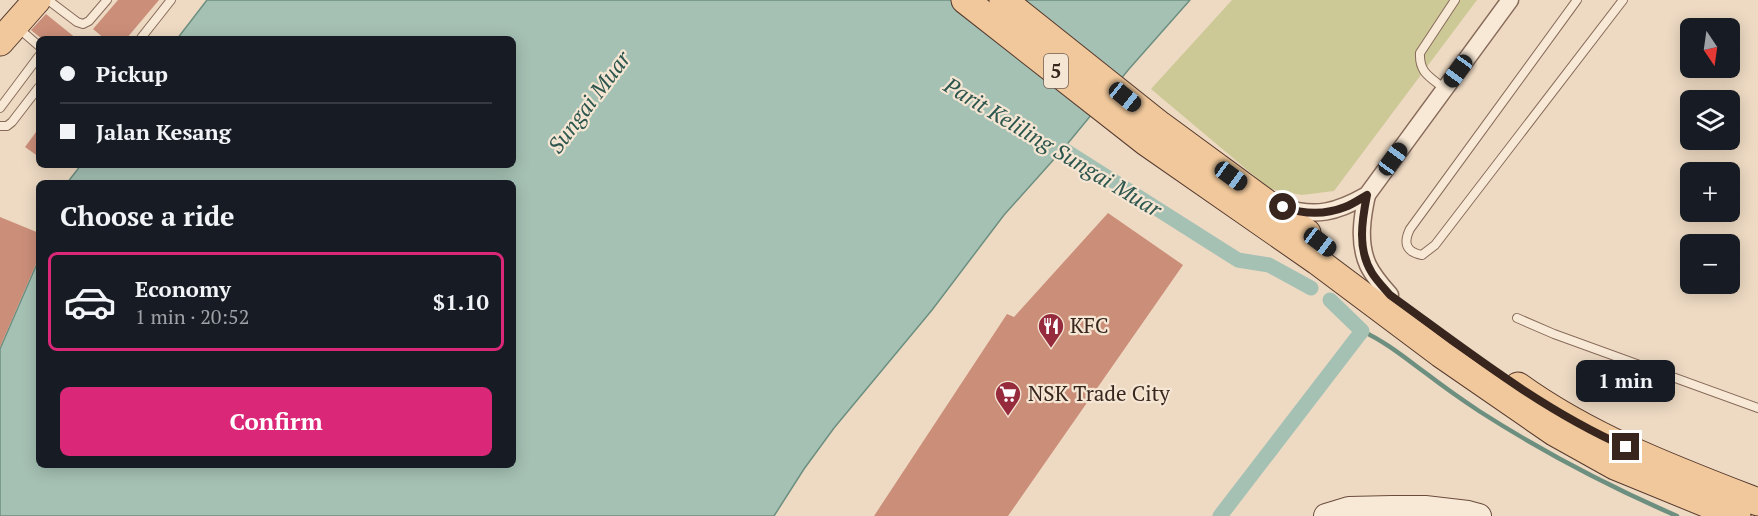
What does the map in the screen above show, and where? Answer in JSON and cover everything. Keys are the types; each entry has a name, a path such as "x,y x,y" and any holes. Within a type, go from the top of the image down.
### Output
{"main road":[{"path":"7,34 37,0"},
{"name":"5","path":"965,0 1153,133 1441,354 1554,432 1615,466 1737,516"},
{"name":"5","path":"1003,0 1153,133 1267,202 1390,295 1531,396 1605,438 1686,474 1758,502"}],"street":[{"path":"1267,202 1299,213 1324,212 1346,207 1367,195 1510,0"},
{"path":"1367,195 1362,221 1364,250 1373,274 1390,295"},
{"path":"1326,516 1349,509 1403,508 1457,511 1479,516"}],"lane":[{"path":"48,0 82,24 89,21 107,0"},
{"path":"143,36 171,0"},
{"path":"1445,89 1422,71 1420,53 1455,0"},
{"path":"1577,0 1410,229 1405,242 1407,248 1414,254 1422,255 1435,245 1623,0"},
{"path":"7,34 36,45"},
{"path":"0,108 36,60"},
{"path":"0,126 7,126 12,122 36,91"},
{"path":"1517,318 1554,334 1758,408"}],"shaded area":[{"path":"1232,0 1477,0 1334,191 1302,195 1270,189 1151,89"}],"water":[{"name":"Sungai Muar","path":"207,0 1190,0 1004,215 932,310 834,428 774,516 0,516 0,349 36,266 36,468 516,468 516,180 69,180 79,168 516,168 516,36 179,36"}],"building":[{"path":"118,0 159,0 129,36 101,36 93,29"},
{"path":"46,14 73,36 38,36 31,30"},
{"path":"36,132 36,155 25,147"},
{"name":"NSK Trade City","path":"1108,213 1183,265 1008,516 874,516 1007,314 1014,317"},
{"path":"0,217 36,232 36,264 0,347"}],"waterway":[{"name":"Parit Keliling Sungai Muar","path":"1047,139 1238,260 1269,265 1311,288"},
{"name":"Parit Keliling Sungai Muar","path":"1220,516 1362,331 1330,300"},
{"path":"1362,331 1387,345 1472,406 1527,440 1626,493 1677,516"}],"place":[{"name":"KFC","path":"1051,349"},
{"name":"NSK Trade City","path":"1008,417"}],"route":[{"path":"1283,207 1299,213 1324,212 1346,207 1367,195 1362,221 1364,250 1373,274 1390,295 1531,396 1605,438 1626,447"}]}
